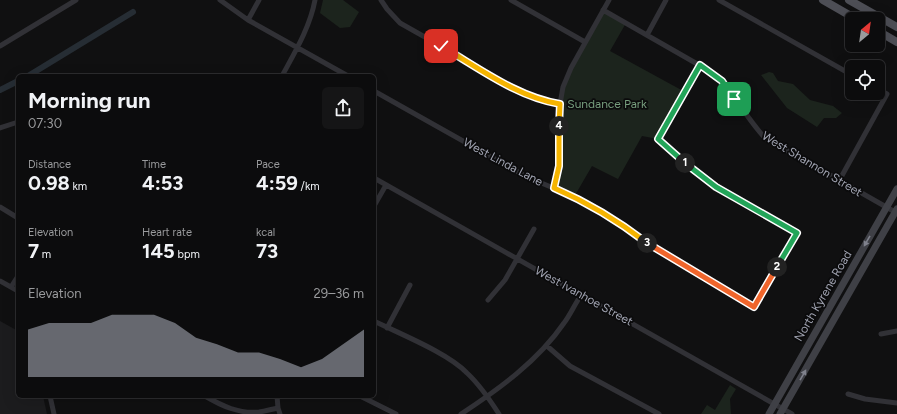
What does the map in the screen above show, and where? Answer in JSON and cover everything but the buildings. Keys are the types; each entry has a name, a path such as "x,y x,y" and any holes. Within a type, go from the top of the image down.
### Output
{"main road":[{"path":"823,0 845,13"},
{"path":"849,0 897,27"},
{"path":"885,35 897,42"},
{"name":"North Kyrene Road","path":"769,414 897,189"},
{"name":"North Kyrene Road","path":"782,411 896,211"}],"street":[{"path":"0,46 76,0"},
{"path":"220,0 248,20 344,74"},
{"path":"248,20 259,0"},
{"path":"283,74 298,48 310,18 315,0"},
{"path":"381,0 400,23 524,93 545,101 560,104"},
{"path":"511,0 585,42"},
{"path":"554,188 559,166 560,104 563,86 585,42 609,0"},
{"path":"647,35 666,0"},
{"path":"719,0 845,71"},
{"name":"West Shannon Street","path":"603,10 700,65 722,81 752,124 765,138 839,181 896,211"},
{"name":"West Linda Lane","path":"376,91 527,177 586,202 625,226 657,250 754,307 797,233 716,187 695,172 658,139 700,65"},
{"path":"839,181 884,100"},
{"path":"0,128 16,123"},
{"name":"West Ivanhoe Street","path":"376,179 582,294 774,404 782,411 792,414"},
{"path":"376,202 386,185"},
{"path":"0,207 16,217"},
{"path":"488,300 505,280 534,229"},
{"path":"11,288 16,279"},
{"path":"0,281 16,290"},
{"path":"387,328 410,285"},
{"path":"461,414 488,397 547,346 565,322 582,294"},
{"path":"376,322 450,360 467,372 488,397 499,414"},
{"path":"881,334 897,331"},
{"path":"547,346 570,366 659,414"},
{"path":"848,394 864,399 897,403"},
{"path":"50,398 54,414"},
{"path":"208,398 219,404 241,412 258,412 278,408"},
{"path":"277,398 280,414"},
{"path":"364,398 396,414"}],"shaded area":[{"path":"0,321 16,330 16,398 43,398 47,414 0,414"}],"green space":[{"path":"323,0 343,0 359,12 350,27 340,28 320,13"},
{"name":"Sundance Park","path":"603,10 626,23 610,51 685,92 658,139 642,136 618,179 592,166 574,197 554,188 559,166 563,87"},
{"path":"769,72 773,73 778,81 793,84 810,100 833,106 842,113 836,118 824,118 817,127 787,108 761,75"},
{"path":"730,385 736,389 730,399 731,414 701,414 707,405 715,410"}],"waterway":[{"path":"31,74 133,12"},
{"path":"0,90 16,82"}],"route":[{"path":"441,46 524,93 545,101 560,104 559,166 554,188 586,202 625,226 657,250 754,307 797,233 716,187 695,172 658,139 700,65 714,73 722,81 734,99"}]}
